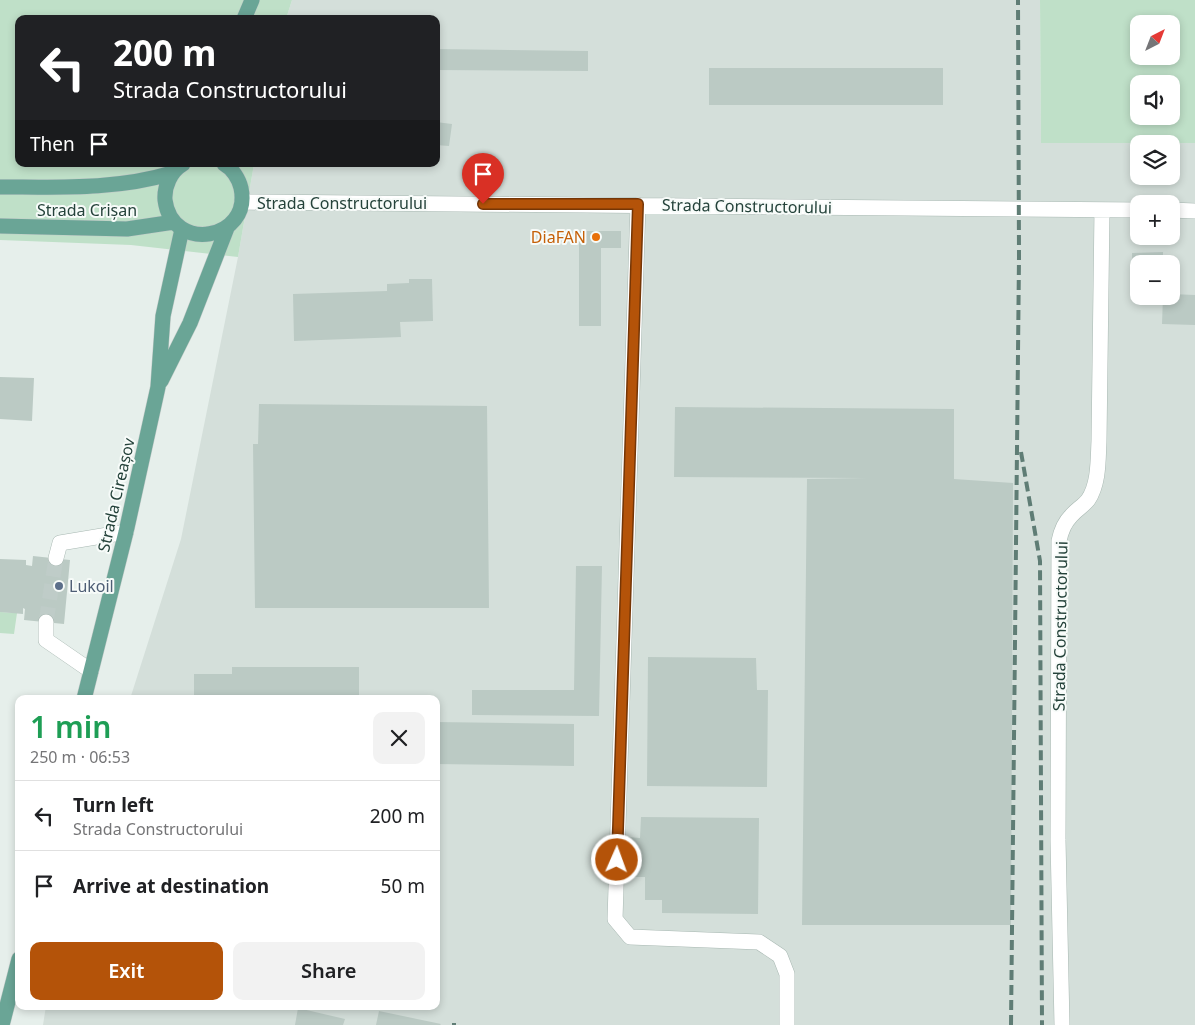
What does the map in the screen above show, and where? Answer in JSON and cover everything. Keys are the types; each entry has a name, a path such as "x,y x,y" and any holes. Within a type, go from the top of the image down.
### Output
{"main road":[{"path":"178,168 166,185 165,197 167,210 178,225 193,234 205,235 227,228"},
{"name":"Strada Crișan","path":"0,187 112,185 153,179 178,168"},
{"path":"237,170 242,202"},
{"name":"Strada Cireașov","path":"158,387 190,323 227,228 239,212 242,202"},
{"name":"Strada Crișan","path":"0,226 127,229 178,225"},
{"name":"Strada Cireașov","path":"85,695 126,532 158,387 163,316 178,225"},
{"path":"2,1020 15,973"}],"street":[{"name":"Strada Constructorului","path":"242,202 638,204 1130,210"},
{"path":"638,204 615,919 630,937 759,942 780,956 787,974 788,1025"},
{"name":"Strada Constructorului","path":"1062,1025 1058,840 1059,541 1063,526 1071,515 1082,507 1094,489 1097,471 1102,210"},
{"path":"1180,210 1195,210"},
{"path":"56,558 60,543 126,532"},
{"path":"46,622 46,640 91,671"}],"shaded area":[{"path":"292,0 1040,0 1041,143 1130,143 1130,185 1180,185 1180,143 1195,143 1195,1025 43,1025 45,1010 440,1010 440,695 131,695 181,539 238,257 253,167 440,167 440,15 287,15"}],"green space":[{"path":"0,0 292,0 287,15 15,15 15,167 253,167 238,257 131,245 0,240"},
{"path":"1040,0 1195,0 1195,143 1180,143 1180,135 1130,135 1130,143 1041,143"},
{"path":"0,612 17,613 14,634 0,633"}],"building":[{"path":"440,49 588,51 588,71 440,70"},
{"path":"709,68 943,68 943,105 709,105"},
{"path":"440,122 452,124 449,146 440,145"},
{"path":"579,231 621,231 621,248 601,248 601,326 579,326"},
{"path":"1163,252 1163,255 1132,255 1132,253"},
{"path":"409,279 432,279 433,321 400,322 401,337 294,341 293,294 387,291 387,284 409,283"},
{"path":"1180,294 1195,295 1195,325 1162,324 1163,305 1180,305"},
{"path":"0,377 34,378 32,421 0,419"},
{"path":"259,404 487,406 489,608 255,608 253,444 258,444"},
{"path":"675,407 954,409 954,479 1013,483 1011,925 802,925 807,479 867,478 674,477"},
{"path":"33,556 70,560 64,624 24,620 25,609 23,608 23,614 0,612 0,559 26,560 26,565 32,566"},
{"path":"576,566 602,566 599,716 472,715 472,690 574,690"},
{"path":"648,657 756,658 757,690 768,690 767,787 647,786"},
{"path":"232,667 359,667 359,695 194,695 194,674 232,674"},
{"path":"440,722 574,724 574,766 440,764"},
{"path":"641,817 759,818 758,914 662,913 662,900 645,900 645,877 628,877 628,837 640,838"},
{"path":"298,1010 307,1010 345,1019 343,1025 295,1025"},
{"path":"379,1011 441,1024 376,1025"}],"tunnel":[{"path":"46,622 56,558"}],"railway":[{"path":"1011,1025 1019,257 1018,0"},
{"path":"1021,452 1040,561 1042,1025"}],"place":[{"name":"DiaFAN","path":"596,237"},
{"name":"Lukoil","path":"59,586"}],"route":[{"path":"483,204 638,204 617,860"}]}
